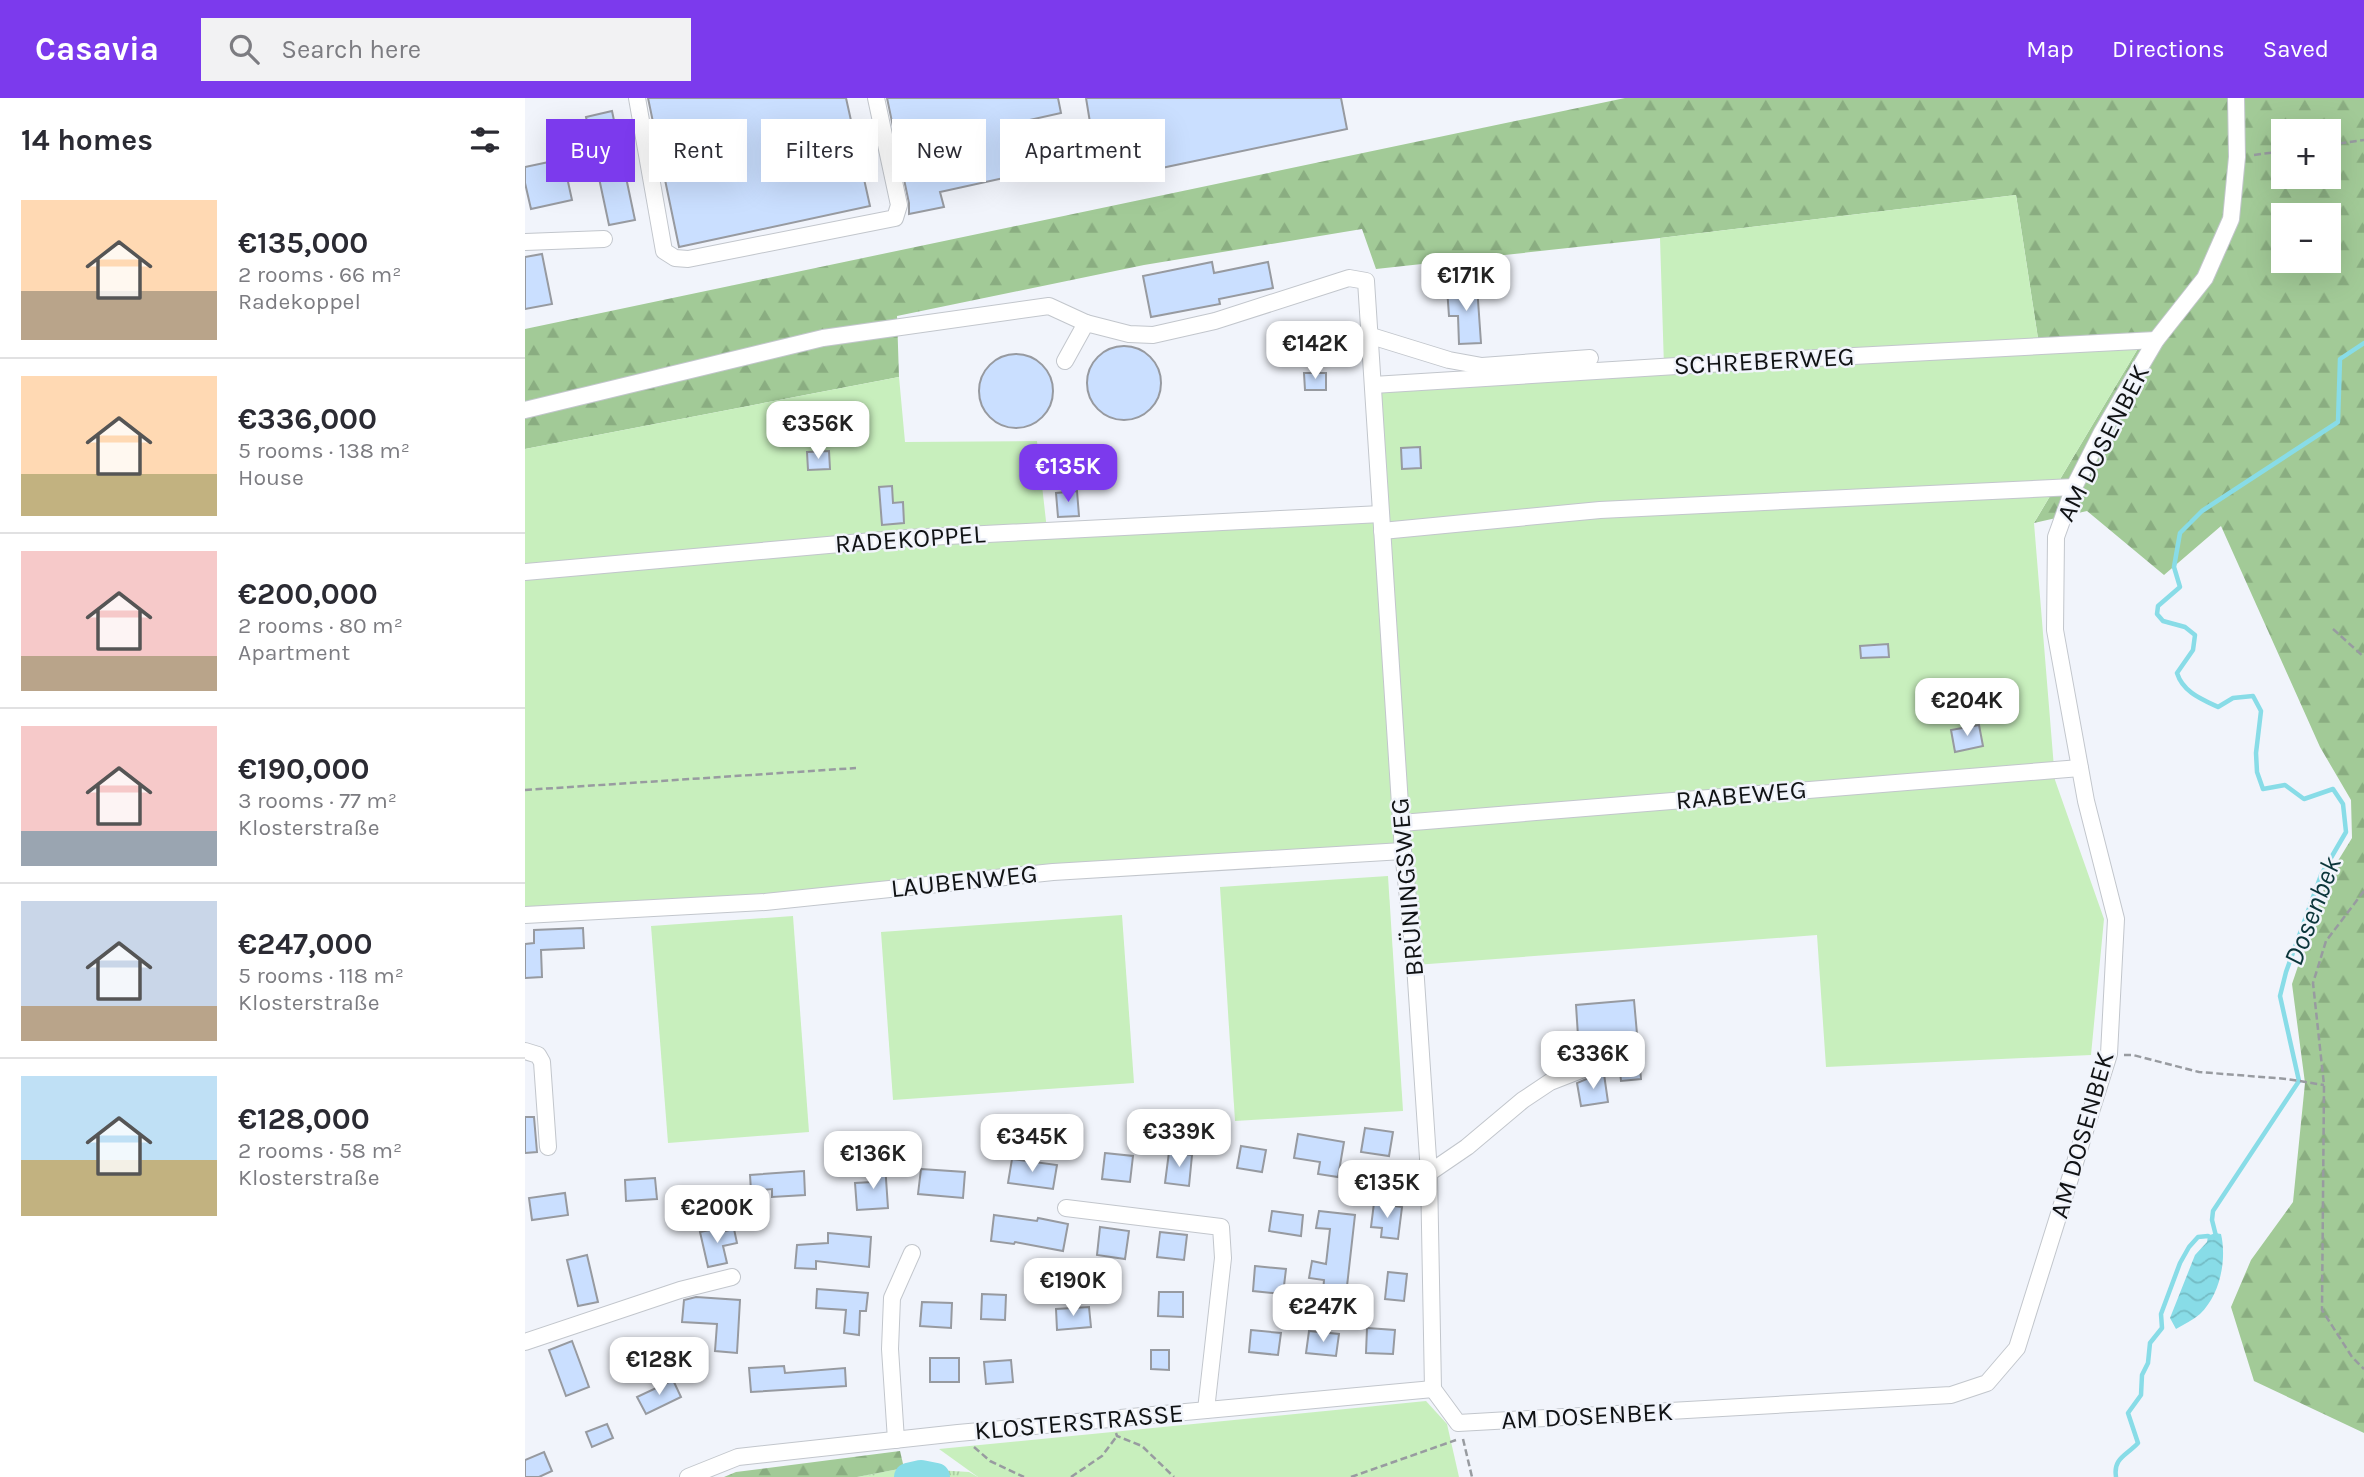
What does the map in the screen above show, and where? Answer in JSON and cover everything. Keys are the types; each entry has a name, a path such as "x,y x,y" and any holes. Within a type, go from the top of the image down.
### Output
{"street":[{"path":"638,98 664,251 675,258 688,259 895,218 899,205 876,98"},
{"name":"AM DOSENBEK","path":"1460,1430 1951,1395 1987,1383 2017,1348 2109,1054 2116,919 2086,802 2055,630 2056,537 2074,487 2102,432 2156,340 2205,278 2231,219 2237,157 2236,98"},
{"path":"525,242 604,239"},
{"name":"BRÜNINGSWEG","path":"1086,323 1129,334 1153,335 1215,321 1349,278 1366,281 1403,851 1415,965 1429,1173 1433,1389"},
{"path":"525,410 824,338 1049,306 1086,323 1065,361"},
{"path":"1368,335 1450,360 1482,366 1590,358"},
{"name":"SCHREBERWEG","path":"1373,385 1770,360 2156,340"},
{"path":"1382,531 1600,510 2074,487"},
{"name":"RADEKOPPEL","path":"525,572 907,538 1381,514"},
{"name":"RAABEWEG","path":"1401,822 2080,768"},
{"name":"LAUBENWEG","path":"525,915 765,902 1053,872 1403,851"},
{"path":"525,1051 537,1055 543,1062 548,1147"},
{"path":"1429,1173 1550,1082 1609,1059"},
{"path":"1066,1208 1221,1227 1223,1258 1206,1410"},
{"path":"896,1440 890,1349 892,1298 912,1253"},
{"path":"525,1342 680,1290 732,1277"},
{"path":"1433,1389 1460,1430"},
{"name":"KLOSTERSTRASSE","path":"688,1477 737,1457 958,1433 1433,1389"}],"path":[{"path":"2341,143 2364,140"},
{"path":"2237,157 2271,153"},
{"path":"2333,629 2364,657"},
{"path":"525,790 856,768"},
{"path":"2364,891 2326,941 2313,983 2324,1085 2322,1310 2352,1357 2364,1369"},
{"path":"2109,1054 2133,1055 2199,1072 2287,1079 2324,1085"},
{"path":"1112,1419 1117,1436"},
{"path":"1351,1477 1460,1430 1472,1477"},
{"path":"958,1433 990,1461 1024,1477"},
{"path":"1071,1477 1102,1456 1117,1436"},
{"path":"1117,1436 1142,1446 1174,1477"}],"green space":[{"path":"1625,98 2364,98 2364,1433 2254,1381 2231,1307 2251,1260 2293,1202 2305,1083 2292,984 2328,877 2352,838 2351,800 2320,747 2221,526 2164,575 2087,511 2034,523 2143,340 2039,345 2016,195 1376,269 1362,229 1144,265 897,316 899,377 525,449 525,329"},
{"path":"2016,195 2039,345 2143,340 2034,523 2055,780 2104,919 2091,1055 1826,1067 1817,935 1415,965 1403,852 525,915 525,449 899,377 905,442 1037,441 1047,530 1380,514 1373,385 1664,367 1660,238"},
{"path":"1388,876 1403,1111 1235,1121 1220,887"},
{"path":"1122,915 1134,1083 893,1100 881,932"},
{"path":"793,916 809,1132 668,1143 651,926"},
{"path":"1426,1401 1447,1424 1459,1477 978,1477 939,1449"},
{"path":"900,1451 904,1468 857,1477 724,1477 736,1472"},
{"path":"904,1468 969,1472 978,1477 857,1477"}],"water":[{"path":"2221,1234 2223,1255 2220,1277 2213,1297 2200,1314 2176,1329 2170,1318 2195,1255 2207,1242 2208,1236"}],"building":[{"path":"648,98 846,98 851,119 761,119 761,182 865,182 870,206 679,247 665,182 747,182 747,119 652,119"},
{"path":"887,98 1058,98 1061,113 1034,119 1000,119 1000,179 986,182 986,119 892,119 892,122"},
{"path":"1086,98 1341,98 1347,129 1165,167 1165,119 1089,119"},
{"path":"612,111 614,119 586,119"},
{"path":"546,163 546,182 568,182 572,200 531,209 525,183 525,167"},
{"path":"600,182 627,182 635,220 609,225"},
{"path":"905,182 986,182 940,192 944,207 909,214"},
{"path":"542,254 552,304 525,309 525,257"},
{"path":"1212,262 1214,273 1268,262 1273,288 1219,299 1220,304 1151,317 1143,276"},
{"path":"1477,286 1481,343 1459,344 1458,316 1449,316 1447,288"},
{"path":"1124,346 1138,349 1150,357 1158,369 1161,383 1158,397 1150,409 1138,417 1124,420 1110,417 1098,409 1090,397 1087,383 1090,369 1098,357 1110,349"},
{"path":"1016,354 1030,357 1042,365 1050,377 1053,391 1050,405 1042,417 1030,425 1016,428 1002,425 990,417 982,405 979,391 982,377 990,365 1002,357"},
{"path":"1304,373 1326,373 1326,390 1305,390"},
{"path":"1420,447 1421,468 1402,469 1401,448"},
{"path":"829,451 830,469 808,470 807,452"},
{"path":"892,486 893,503 903,502 904,523 882,525 879,487"},
{"path":"1077,491 1079,516 1058,517 1056,493"},
{"path":"1888,644 1889,657 1861,658 1860,646"},
{"path":"1979,725 1983,746 1955,752 1951,730"},
{"path":"583,928 584,948 541,950 542,977 525,978 525,944 534,943 534,930"},
{"path":"1634,1000 1641,1079 1621,1081 1616,1033 1578,1036 1576,1005"},
{"path":"1604,1074 1608,1102 1581,1106 1577,1083"},
{"path":"525,1117 534,1117 537,1152 525,1153"},
{"path":"1365,1128 1393,1132 1389,1156 1361,1152"},
{"path":"1298,1134 1344,1142 1338,1177 1318,1174 1320,1162 1294,1158"},
{"path":"1241,1146 1266,1150 1262,1172 1237,1168"},
{"path":"1169,1152 1192,1155 1189,1186 1165,1183"},
{"path":"1105,1153 1133,1156 1130,1182 1102,1179"},
{"path":"1012,1159 1057,1165 1053,1189 1008,1183"},
{"path":"885,1164 888,1208 857,1210 855,1183 872,1182 871,1165"},
{"path":"921,1169 965,1172 963,1198 918,1194"},
{"path":"804,1171 805,1195 772,1197 772,1189 751,1191 750,1175"},
{"path":"655,1178 657,1199 626,1201 625,1180"},
{"path":"565,1193 568,1215 532,1220 529,1198"},
{"path":"1374,1203 1402,1207 1398,1239 1381,1237 1382,1228 1371,1227"},
{"path":"1272,1211 1303,1215 1301,1236 1269,1231"},
{"path":"1319,1211 1355,1215 1346,1295 1323,1292 1324,1280 1309,1278 1312,1261 1326,1264 1330,1229 1316,1228"},
{"path":"994,1215 1037,1221 1038,1218 1068,1224 1063,1251 1015,1242 991,1241"},
{"path":"1100,1227 1129,1231 1125,1259 1097,1255"},
{"path":"719,1228 720,1232 734,1229 737,1243 723,1246 727,1263 708,1267 700,1232"},
{"path":"1160,1232 1187,1235 1184,1260 1157,1257"},
{"path":"828,1233 871,1237 869,1267 816,1261 816,1269 795,1268 797,1245 828,1243"},
{"path":"587,1255 598,1302 578,1306 567,1260"},
{"path":"1255,1266 1286,1269 1283,1294 1253,1291"},
{"path":"1388,1272 1407,1274 1404,1301 1385,1299"},
{"path":"817,1289 868,1293 866,1311 860,1311 859,1335 844,1333 846,1310 816,1308"},
{"path":"1159,1292 1183,1292 1183,1317 1158,1316"},
{"path":"982,1294 1006,1295 1005,1320 981,1319"},
{"path":"696,1297 740,1300 737,1353 715,1351 717,1324 682,1322 684,1300"},
{"path":"922,1302 952,1303 951,1328 920,1326"},
{"path":"1089,1307 1091,1327 1057,1330 1056,1309"},
{"path":"1367,1328 1395,1330 1393,1354 1366,1353"},
{"path":"1251,1330 1281,1333 1278,1355 1249,1352"},
{"path":"1309,1331 1339,1334 1336,1356 1306,1353"},
{"path":"572,1341 589,1387 566,1396 549,1350"},
{"path":"1151,1350 1169,1350 1169,1370 1151,1369"},
{"path":"930,1358 959,1358 959,1382 930,1382"},
{"path":"1011,1360 1013,1382 986,1384 984,1362"},
{"path":"784,1366 785,1373 845,1368 846,1386 751,1392 749,1368"},
{"path":"673,1380 681,1397 646,1414 637,1397"},
{"path":"607,1424 613,1438 592,1447 586,1432"},
{"path":"544,1452 552,1471 539,1477 525,1477 525,1460"}],"waterway":[{"name":"Dosenbek","path":"2216,1236 2213,1211 2299,1081 2280,996 2321,875 2346,832 2343,804 2333,789 2304,799 2285,785 2263,789 2257,772 2256,753 2261,711 2253,696 2233,698 2218,707 2188,690 2177,673 2193,650 2195,635 2185,627 2163,621 2157,614 2158,606 2180,587 2174,567 2180,533 2202,511 2338,422 2340,359 2364,343"},
{"name":"Dosenbek","path":"2116,1477 2118,1461 2138,1443 2128,1413 2141,1395 2142,1375 2148,1363 2150,1343 2162,1328 2161,1314 2180,1263 2198,1237 2212,1238"},
{"path":"908,1477 921,1474 936,1477"}]}
